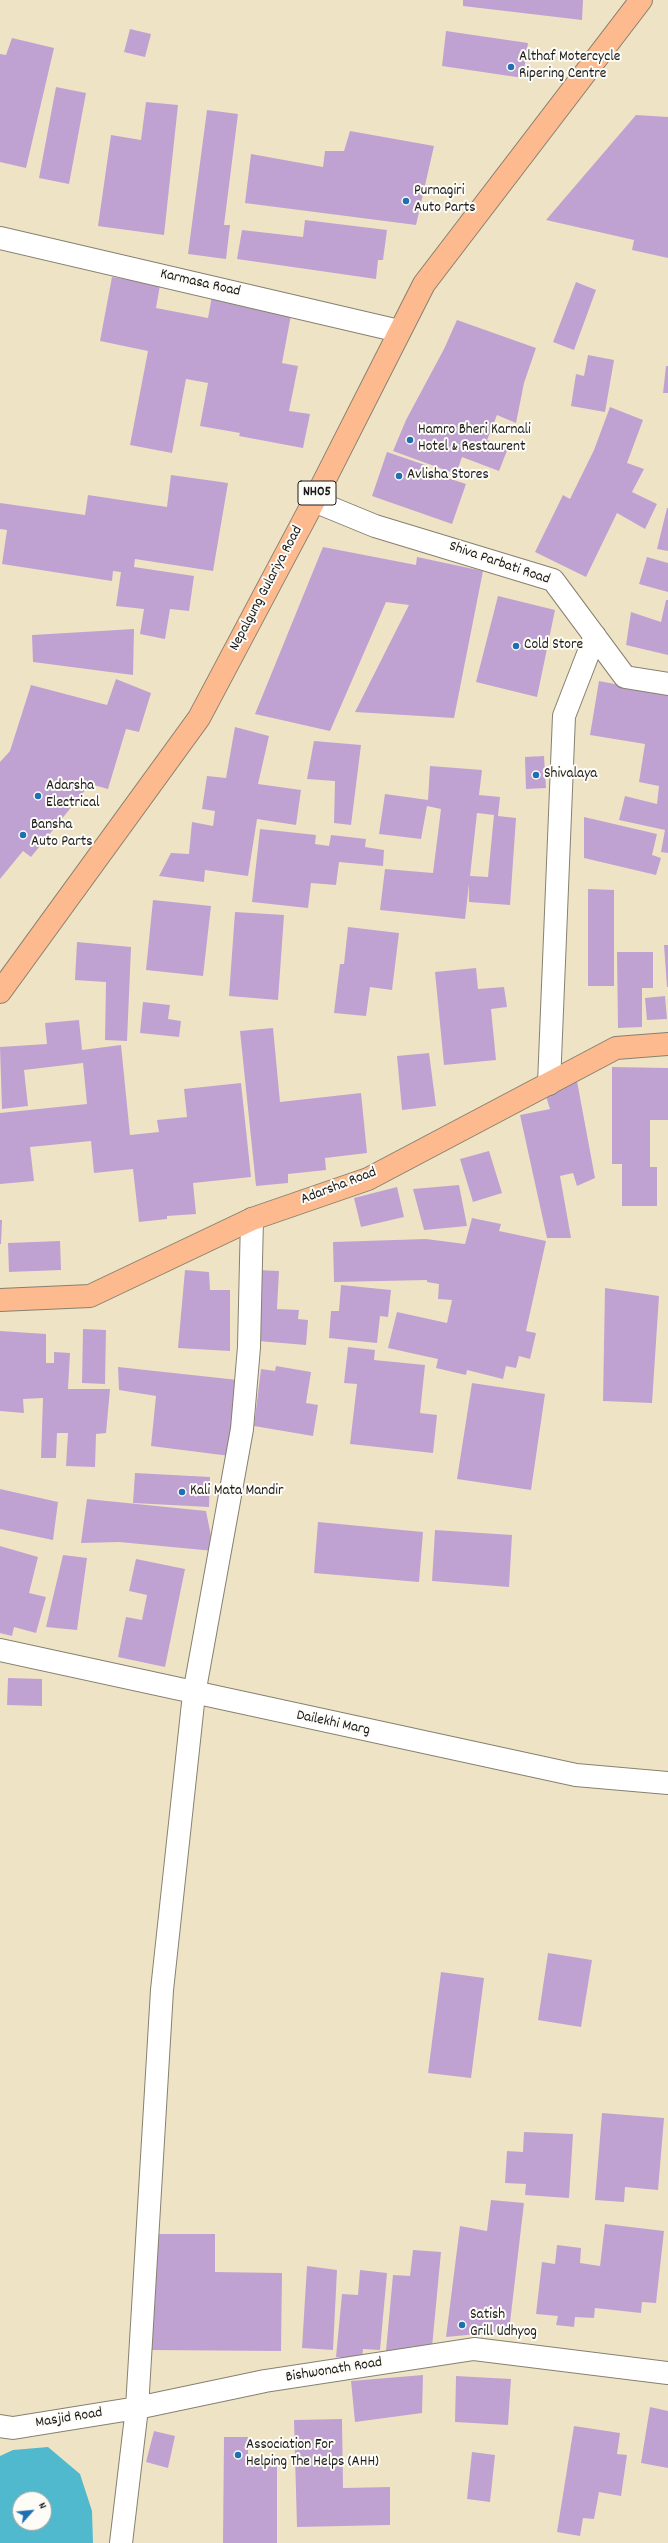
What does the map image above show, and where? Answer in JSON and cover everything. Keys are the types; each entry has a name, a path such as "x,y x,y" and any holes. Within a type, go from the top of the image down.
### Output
{"main road":[{"name":"Nepalgung Gulariya Road","path":"0,992 199,718 314,501 424,284 641,0"},
{"name":"Adarsha Road","path":"0,1300 90,1296 252,1219 368,1179 616,1048 668,1044"}],"street":[{"name":"Karmasa Road","path":"0,238 399,331"},
{"name":"Shiva Parbati Road","path":"314,501 375,526 553,580 625,677 668,684"},
{"path":"548,1084 564,716 595,636"},
{"path":"122,2543 137,2408 162,1990 194,1694 242,1429 249,1347 252,1219"},
{"name":"Dailekhi Marg","path":"0,1650 194,1694 576,1775 668,1783"},
{"name":"Bishwonath Road","path":"137,2408 265,2381 474,2349 668,2373"},
{"name":"Masjid Road","path":"0,2426 13,2428 137,2408"}],"water":[{"path":"48,2447 80,2474 92,2511 93,2543 0,2543 0,2456 13,2450"}],"building":[{"path":"463,0 583,0 582,20 463,6"},
{"path":"130,29 151,34 145,57 124,52"},
{"path":"446,31 528,43 523,78 442,66"},
{"path":"12,38 54,48 26,168 0,162 0,54 6,55"},
{"path":"56,87 86,93 69,184 39,178"},
{"path":"146,102 178,105 164,235 98,226 111,135 141,140"},
{"path":"207,110 238,114 224,225 230,225 226,259 188,254"},
{"path":"636,115 668,117 668,258 632,250 634,240 546,220"},
{"path":"350,131 434,146 416,225 245,203 251,154 323,167 325,151 344,151"},
{"path":"305,220 387,230 383,260 378,260 376,279 237,259 242,230 303,237"},
{"path":"112,277 160,285 156,308 208,318 212,296 291,315 282,363 298,366 289,411 310,414 303,448 239,436 240,433 200,426 208,383 186,379 172,453 130,445 148,351 100,341"},
{"path":"576,282 596,290 574,350 553,342"},
{"path":"457,320 536,348 524,383 516,423 497,415 487,440 508,448 499,471 462,457 456,474 393,451 406,420 444,349"},
{"path":"588,355 614,360 605,412 571,406 576,374 584,376"},
{"path":"666,366 668,366 668,393 663,393"},
{"path":"610,407 643,420 627,463 644,469 632,492 657,504 645,529 617,513 586,577 535,552 563,495 570,499 594,450"},
{"path":"387,452 425,465 423,470 466,484 452,524 372,496"},
{"path":"171,475 228,483 213,571 135,559 134,567 194,576 189,611 170,609 165,639 140,634 144,609 116,606 121,572 113,571 112,581 2,564 7,530 0,529 0,503 85,515 88,495 167,507"},
{"path":"668,508 668,551 657,549"},
{"path":"323,547 416,565 417,557 483,571 454,718 355,712 409,605 386,602 330,731 255,714"},
{"path":"647,557 668,563 668,592 639,584"},
{"name":"Cold Store","path":"498,596 555,610 537,697 476,682"},
{"path":"666,600 668,600 668,655 626,645 631,612 661,622"},
{"path":"134,629 133,675 33,662 32,635"},
{"path":"116,679 151,693 139,732 126,729 108,789 90,784 31,857 23,851 0,879 0,762 10,751 31,685 107,705"},
{"path":"599,681 668,694 668,853 661,852 665,830 619,820 625,796 657,804 659,786 639,782 645,744 590,735"},
{"path":"235,727 269,736 258,784 301,790 296,825 257,819 248,876 205,870 204,882 159,876 171,853 189,854 192,822 213,826 215,811 202,809 207,776 226,778"},
{"path":"314,741 361,745 351,825 334,823 335,781 307,779"},
{"path":"544,756 546,788 526,789 525,757"},
{"path":"430,766 482,770 479,795 500,797 498,816 516,818 510,905 469,902 469,884 465,919 380,910 385,869 433,873 441,809 427,806 421,839 379,834 385,794 428,800","holes":["477,813 494,815 488,877 470,876"]},
{"path":"584,817 657,834 652,855 661,858 656,875 584,858"},
{"path":"260,829 316,835 315,844 329,846 331,835 366,839 365,847 384,850 383,866 339,862 336,885 311,883 308,908 252,902"},
{"path":"588,889 614,890 614,986 588,986"},
{"path":"153,900 211,906 203,976 146,970"},
{"path":"235,912 284,915 278,1000 229,996"},
{"path":"348,927 399,933 392,990 370,987 366,1016 334,1013 340,964 344,964"},
{"path":"77,942 131,947 127,1041 105,1040 106,982 75,980"},
{"path":"664,945 668,945 668,987 667,987"},
{"path":"617,952 653,952 653,988 642,988 642,1027 618,1028"},
{"path":"476,968 478,989 504,987 507,1007 491,1009 496,1060 444,1065 435,972"},
{"path":"665,996 667,1019 647,1020 645,998"},
{"path":"143,1002 170,1005 168,1019 181,1021 179,1037 140,1033"},
{"path":"79,1020 82,1050 121,1045 130,1135 159,1132 157,1120 187,1117 184,1089 241,1083 251,1177 193,1183 196,1214 167,1216 167,1219 139,1222 133,1169 94,1173 91,1141 30,1147 34,1181 0,1184 0,1113 87,1104 83,1063 24,1070 28,1106 2,1109 0,1047 47,1044 45,1023"},
{"path":"273,1028 280,1102 361,1093 367,1153 325,1158 326,1170 288,1174 288,1183 256,1186 240,1031"},
{"path":"429,1053 436,1106 402,1110 397,1056"},
{"path":"612,1067 668,1068 668,1120 650,1120 650,1167 657,1167 657,1206 622,1206 622,1164 612,1164"},
{"path":"577,1081 595,1178 577,1186 573,1173 560,1176 571,1238 547,1238 520,1115 550,1109 545,1093"},
{"path":"489,1151 502,1193 473,1202 460,1159"},
{"path":"459,1185 467,1226 424,1230 413,1189"},
{"path":"397,1187 404,1217 361,1227 354,1198"},
{"path":"472,1218 501,1224 499,1231 546,1241 526,1331 536,1333 530,1359 519,1356 516,1368 506,1366 503,1379 467,1370 466,1375 436,1368 438,1359 388,1348 397,1312 447,1323 452,1300 438,1299 439,1284 427,1282 427,1280 334,1282 333,1242 426,1239 465,1244"},
{"path":"0,1220 2,1220 1,1244 0,1244"},
{"path":"60,1241 61,1270 9,1272 8,1243"},
{"path":"185,1270 209,1272 210,1290 230,1290 230,1351 178,1348"},
{"path":"257,1270 279,1271 277,1309 299,1310 298,1319 308,1320 306,1345 258,1341"},
{"path":"341,1285 391,1290 388,1317 380,1316 377,1343 329,1338 331,1311 339,1311"},
{"path":"605,1288 659,1296 652,1403 603,1401"},
{"path":"83,1329 106,1330 105,1384 82,1383"},
{"path":"0,1331 46,1334 46,1363 54,1363 54,1352 70,1353 68,1389 110,1389 106,1433 96,1434 95,1467 66,1466 68,1433 57,1433 56,1458 41,1458 43,1398 23,1399 24,1413 0,1411"},
{"path":"348,1347 375,1350 374,1360 425,1365 420,1413 437,1415 433,1453 350,1444 357,1384 344,1383"},
{"path":"276,1366 311,1372 306,1403 318,1405 313,1436 254,1426 261,1369 275,1371"},
{"path":"118,1367 238,1380 230,1456 151,1446 156,1396 119,1390"},
{"path":"472,1383 545,1394 531,1490 457,1479"},
{"path":"135,1473 210,1477 209,1507 133,1503"},
{"path":"0,1489 58,1502 53,1540 0,1529"},
{"path":"87,1499 206,1511 214,1551 119,1542 81,1543"},
{"path":"318,1522 423,1532 419,1582 314,1573"},
{"path":"435,1530 512,1535 509,1587 432,1581"},
{"path":"0,1546 38,1557 29,1593 46,1597 36,1633 14,1627 12,1636 0,1633"},
{"path":"63,1555 87,1558 77,1630 46,1627"},
{"path":"136,1559 185,1569 165,1667 118,1657 126,1617 142,1620 147,1595 129,1591"},
{"path":"8,1678 42,1679 42,1706 7,1705"},
{"path":"548,1953 592,1960 581,2027 538,2020"},
{"path":"441,1972 484,1978 471,2078 428,2073"},
{"path":"602,2113 664,2118 658,2190 625,2187 624,2202 595,2200"},
{"path":"524,2132 573,2134 569,2198 525,2195 526,2184 505,2183 507,2151 523,2152"},
{"path":"491,2200 524,2203 509,2331 446,2337 460,2226 487,2231"},
{"path":"605,2224 664,2231 656,2303 642,2302 641,2313 595,2308 594,2318 575,2317 574,2327 556,2325 558,2316 536,2314 542,2262 555,2264 557,2245 581,2248 580,2263 600,2266"},
{"path":"154,2234 215,2234 215,2272 282,2273 281,2351 149,2350"},
{"path":"413,2250 441,2252 432,2347 412,2346 412,2353 386,2351 393,2275 410,2276"},
{"path":"307,2266 337,2270 333,2350 302,2348"},
{"path":"360,2270 387,2273 380,2350 363,2349 362,2359 336,2357 342,2294 358,2295"},
{"path":"423,2375 422,2413 355,2422 351,2381"},
{"path":"456,2376 511,2379 508,2425 455,2422"},
{"path":"650,2407 668,2411 668,2468 641,2463"},
{"path":"342,2419 343,2488 390,2487 390,2525 297,2527 294,2420"},
{"path":"574,2426 620,2433 617,2454 627,2455 621,2496 599,2492 594,2519 583,2518 580,2536 557,2532"},
{"path":"154,2431 175,2436 168,2468 146,2462"},
{"path":"224,2437 248,2437 248,2457 277,2457 277,2543 223,2543"},
{"path":"472,2452 495,2455 490,2502 467,2499"}],"place":[{"name":"Althaf Motercycle Ripering Centre","path":"511,67"},
{"name":"Purnagiri Auto Parts","path":"406,201"},
{"name":"Hamro Bheri Karnali Hotel & Restaurent","path":"410,440"},
{"name":"Avlisha Stores","path":"399,476"},
{"name":"Cold Store","path":"516,646"},
{"name":"Shivalaya","path":"536,775"},
{"name":"Adarsha Electrical","path":"38,796"},
{"name":"Bansha Auto Parts","path":"23,835"},
{"name":"Kali Mata Mandir","path":"182,1492"},
{"name":"Satish Grill Udhyog","path":"462,2325"},
{"name":"Association For Helping The Helps (AHH)","path":"238,2455"}]}
